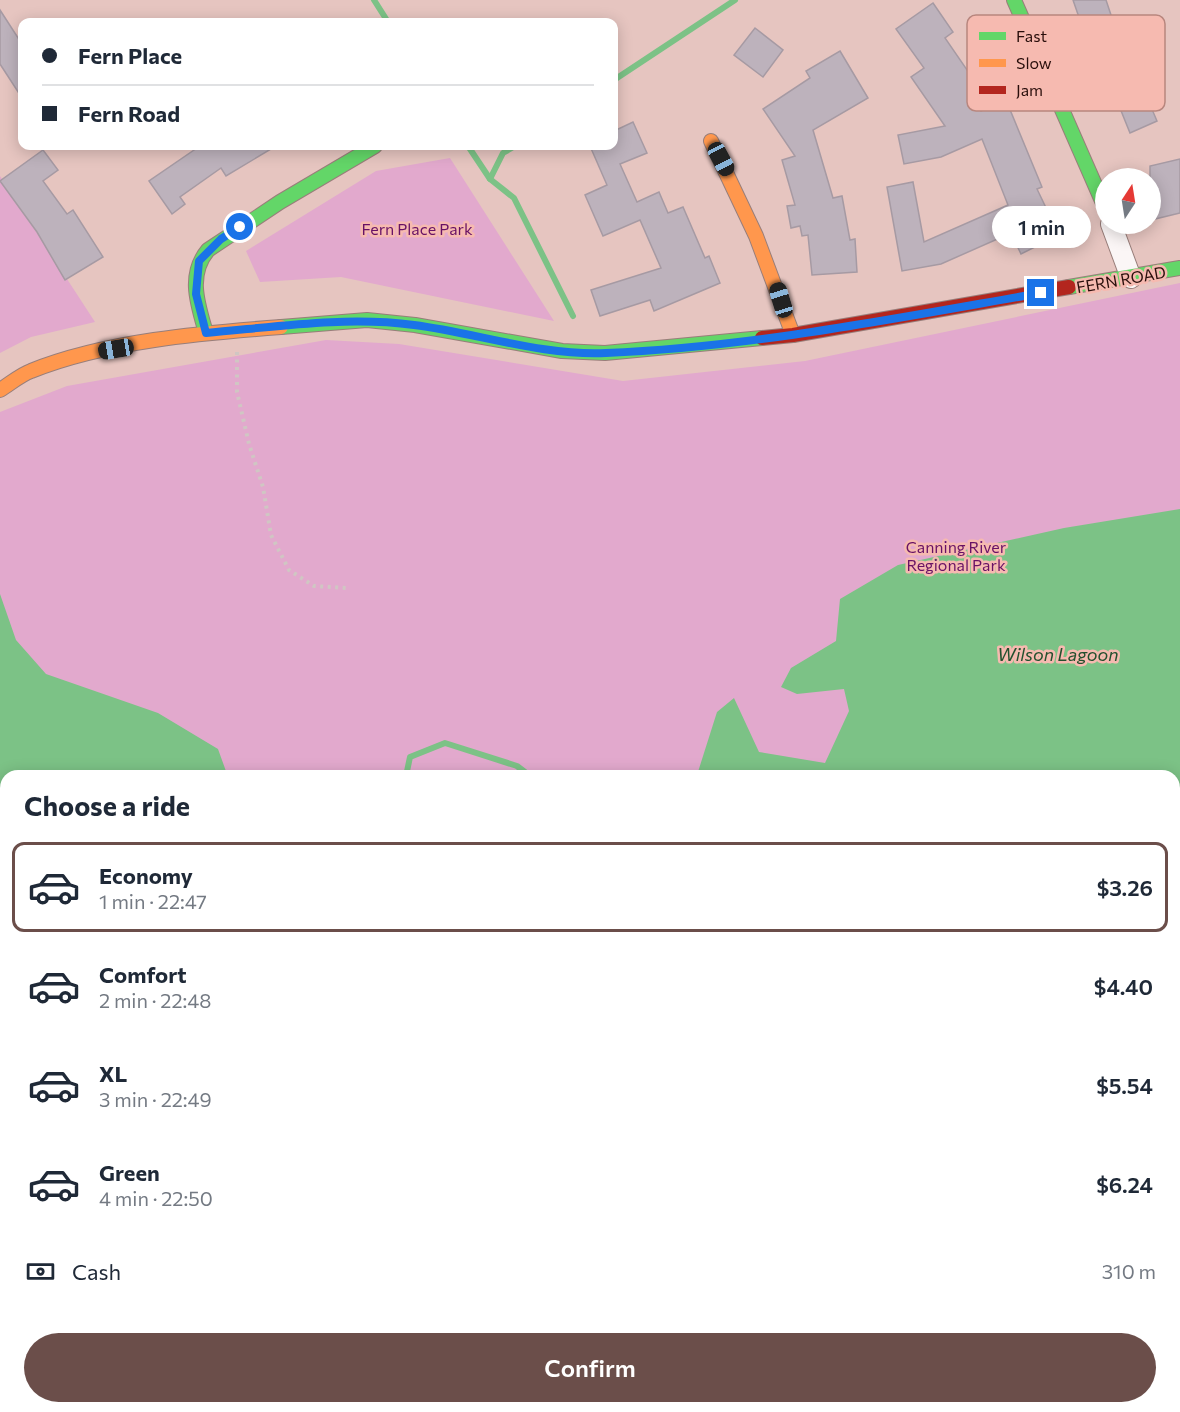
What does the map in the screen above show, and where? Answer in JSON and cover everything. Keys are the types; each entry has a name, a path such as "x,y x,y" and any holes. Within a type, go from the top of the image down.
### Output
{"street":[{"path":"1014,0 1021,15"},
{"path":"1063,111 1095,185"},
{"path":"711,141 730,177 777,287 793,335"},
{"path":"206,333 196,294 199,261 221,239 368,150"},
{"path":"1115,234 1131,278"},
{"name":"FERN ROAD","path":"0,390 30,371 93,352 206,333 367,320 415,325 562,351 605,354 793,335 1180,268"}],"path":[{"path":"237,330 237,392 249,444 263,487 271,535 289,570 314,586 346,588"}],"green space":[{"name":"Fern Place Park","path":"450,158 554,321 341,277 260,282 246,251 376,171"},
{"path":"0,176 95,322 31,337 0,353"},
{"name":"Canning River Regional Park","path":"1180,283 1180,770 0,770 0,412 67,386 326,340 399,344 623,381 805,361"}],"water":[{"name":"Wilson Lagoon","path":"1180,509 1180,770 699,770 717,712 734,698 759,752 825,763 849,711 844,689 797,694 781,687 791,668 836,641 840,599 898,565 1064,528"},
{"path":"0,594 16,640 46,674 158,713 218,749 226,770 0,770"}],"building":[{"path":"1073,0 1106,0 1111,15 1078,15"},
{"path":"933,3 953,32 945,38 967,70 967,111 1011,111 1042,187 1037,189 1059,235 1021,254 1011,233 941,264 902,271 887,187 913,182 924,242 1008,205 982,139 941,157 904,164 898,135 945,126 911,77 924,68 896,29"},
{"path":"0,10 18,38 18,92 0,64"},
{"path":"755,28 783,50 763,77 734,55"},
{"path":"840,51 868,98 813,130 833,198 842,196 850,240 855,239 857,272 812,275 808,235 802,236 800,226 791,228 787,206 795,205 782,160 795,156 763,109 810,78 806,71"},
{"path":"1121,111 1153,111 1157,121 1130,133"},
{"path":"633,122 647,153 620,164 637,202 659,192 668,213 683,207 705,258 709,256 720,283 654,311 650,300 600,316 591,290 661,268 640,220 603,236 585,195 607,185 592,150 618,150 618,129"},
{"path":"43,150 58,170 43,181 67,214 73,210 103,257 65,280 37,232 0,181"},
{"path":"194,150 269,150 226,176 221,168 180,197 185,204 172,214 149,181"},
{"path":"1180,159 1180,213 1161,218 1161,168 1150,168 1150,166"}],"waterway":[{"path":"374,0 385,18"},
{"path":"618,77 735,0"},
{"path":"471,150 490,179 514,198 573,316"},
{"path":"490,179 503,153 508,150"},
{"path":"407,770 410,757 445,743 517,766 522,770"}],"traffic: fast":[{"path":"1014,0 1021,15"},
{"path":"1063,111 1095,185"},
{"path":"206,333 198,301 196,280 198,270 208,250 280,202 368,150"},
{"path":"1069,287 1180,268"},
{"path":"281,327 367,320 415,325 562,351 605,353 762,338"}],"traffic: slow":[{"path":"711,141 756,236 793,335"},
{"path":"0,390 31,371 90,352 154,340 281,327"}],"traffic: jam":[{"path":"762,338 793,335 1069,287"}],"route":[{"path":"240,227 221,239 199,261 196,294 206,333 367,320 415,325 562,351 605,354 793,335 1041,293"}]}
